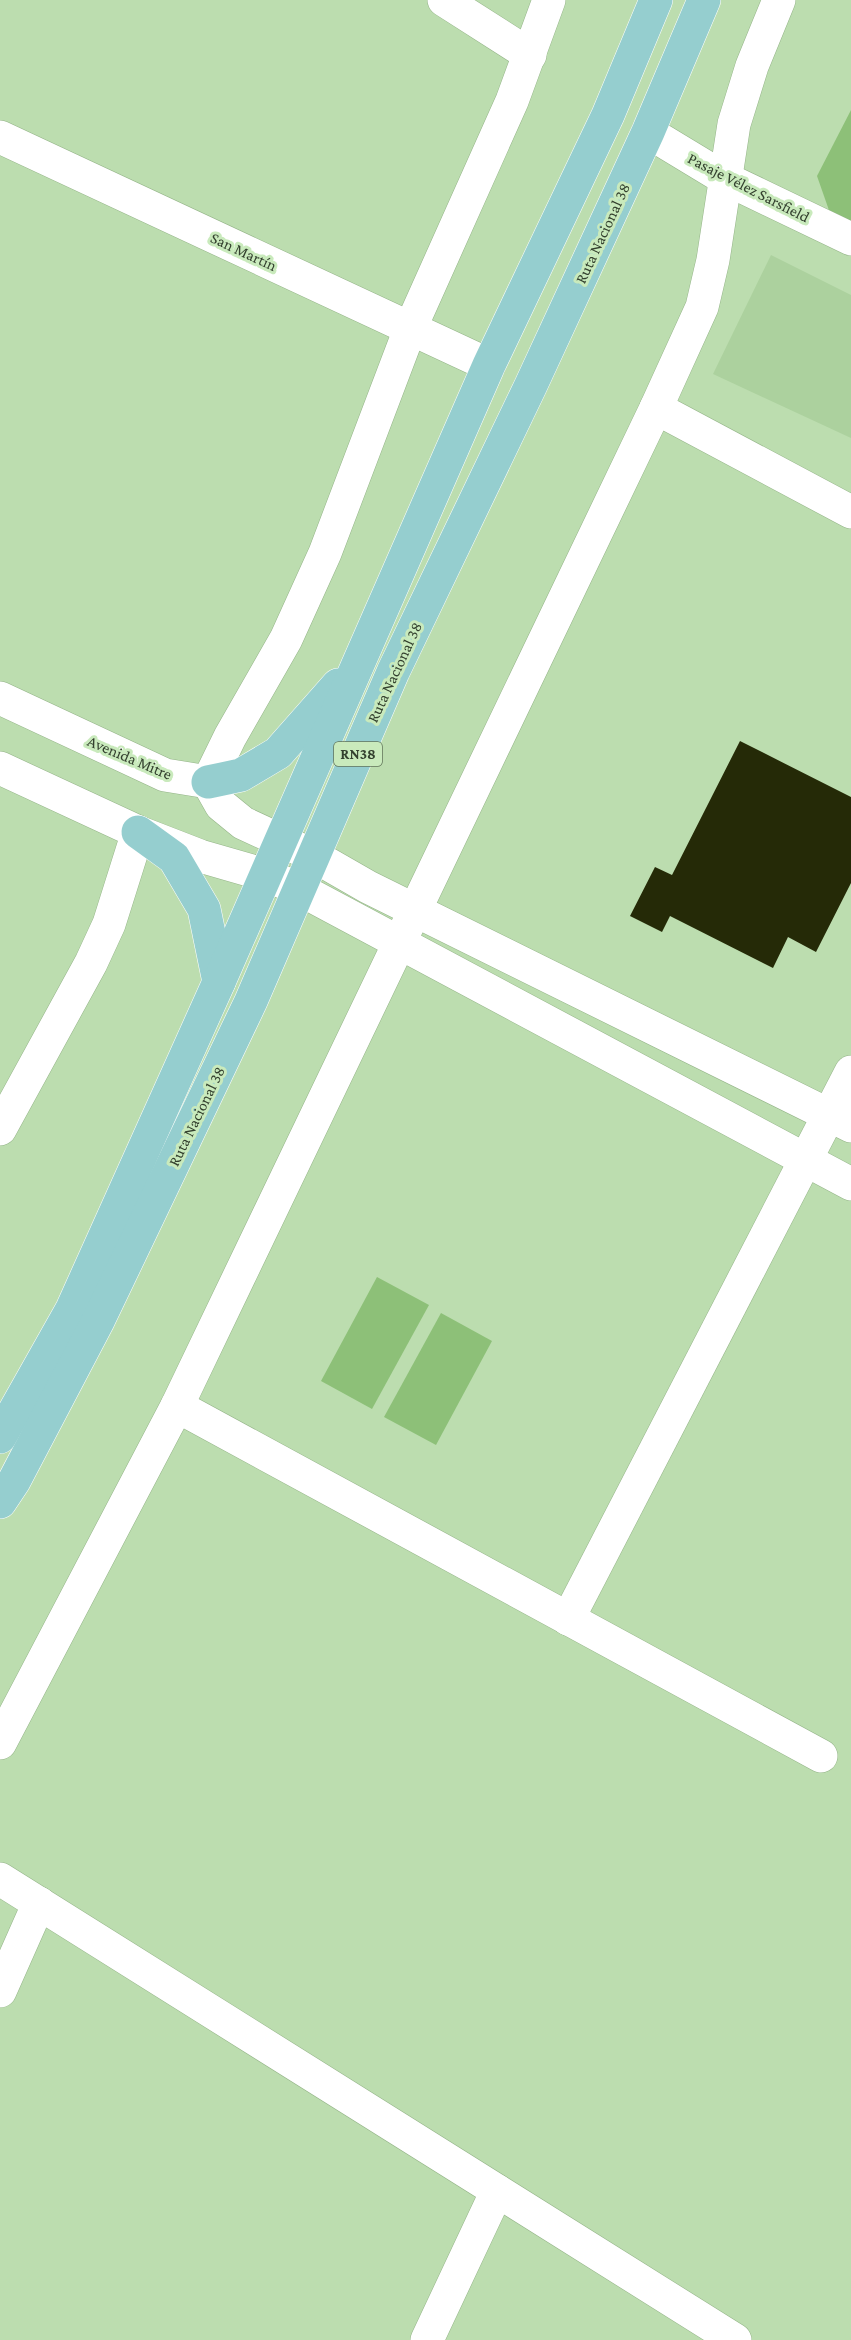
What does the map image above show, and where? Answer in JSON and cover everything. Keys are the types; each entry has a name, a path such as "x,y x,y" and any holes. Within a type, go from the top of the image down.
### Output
{"main road":[{"name":"Ruta Nacional 38","path":"0,1437 72,1309 219,982 489,364 608,115 656,0"},
{"name":"Ruta Nacional 38","path":"0,1502 14,1481 99,1319 246,1011 393,672 531,386 648,132 704,0"},
{"path":"208,782 241,775 278,753 360,662"},
{"path":"138,832 174,858 204,909 219,982"}],"street":[{"path":"444,0 530,55"},
{"path":"549,0 512,101 410,329 315,574 286,639 230,737 208,782 221,805 243,823 314,856 415,910 840,1120"},
{"path":"0,1743 177,1406 656,408 702,307 713,260 734,124 752,66 779,0"},
{"name":"Pasaje Vélez Sarsfield","path":"648,132 724,178 851,239"},
{"name":"San Martín","path":"0,137 489,364"},
{"path":"656,408 851,512"},
{"name":"Avenida Mitre","path":"0,698 165,775 208,782"},
{"path":"0,768 138,832 200,856 266,875 299,889 851,1184"},
{"path":"0,1129 96,953 109,924 138,832"},
{"path":"568,1619 805,1161 840,1120 851,1072"},
{"path":"177,1406 821,1756"},
{"path":"0,1879 735,2340"},
{"path":"0,1991 39,1903"},
{"path":"427,2340 497,2191"}],"shaded area":[{"path":"851,110 851,225 831,216 817,176"},
{"path":"771,255 851,295 851,438 713,374"},
{"path":"377,1277 429,1305 372,1409 321,1381"},
{"path":"441,1313 492,1341 436,1445 384,1417"}],"building":[{"path":"740,741 851,797 851,883 816,952 788,937 773,968 670,916 662,932 630,916 655,867 672,875"}]}
